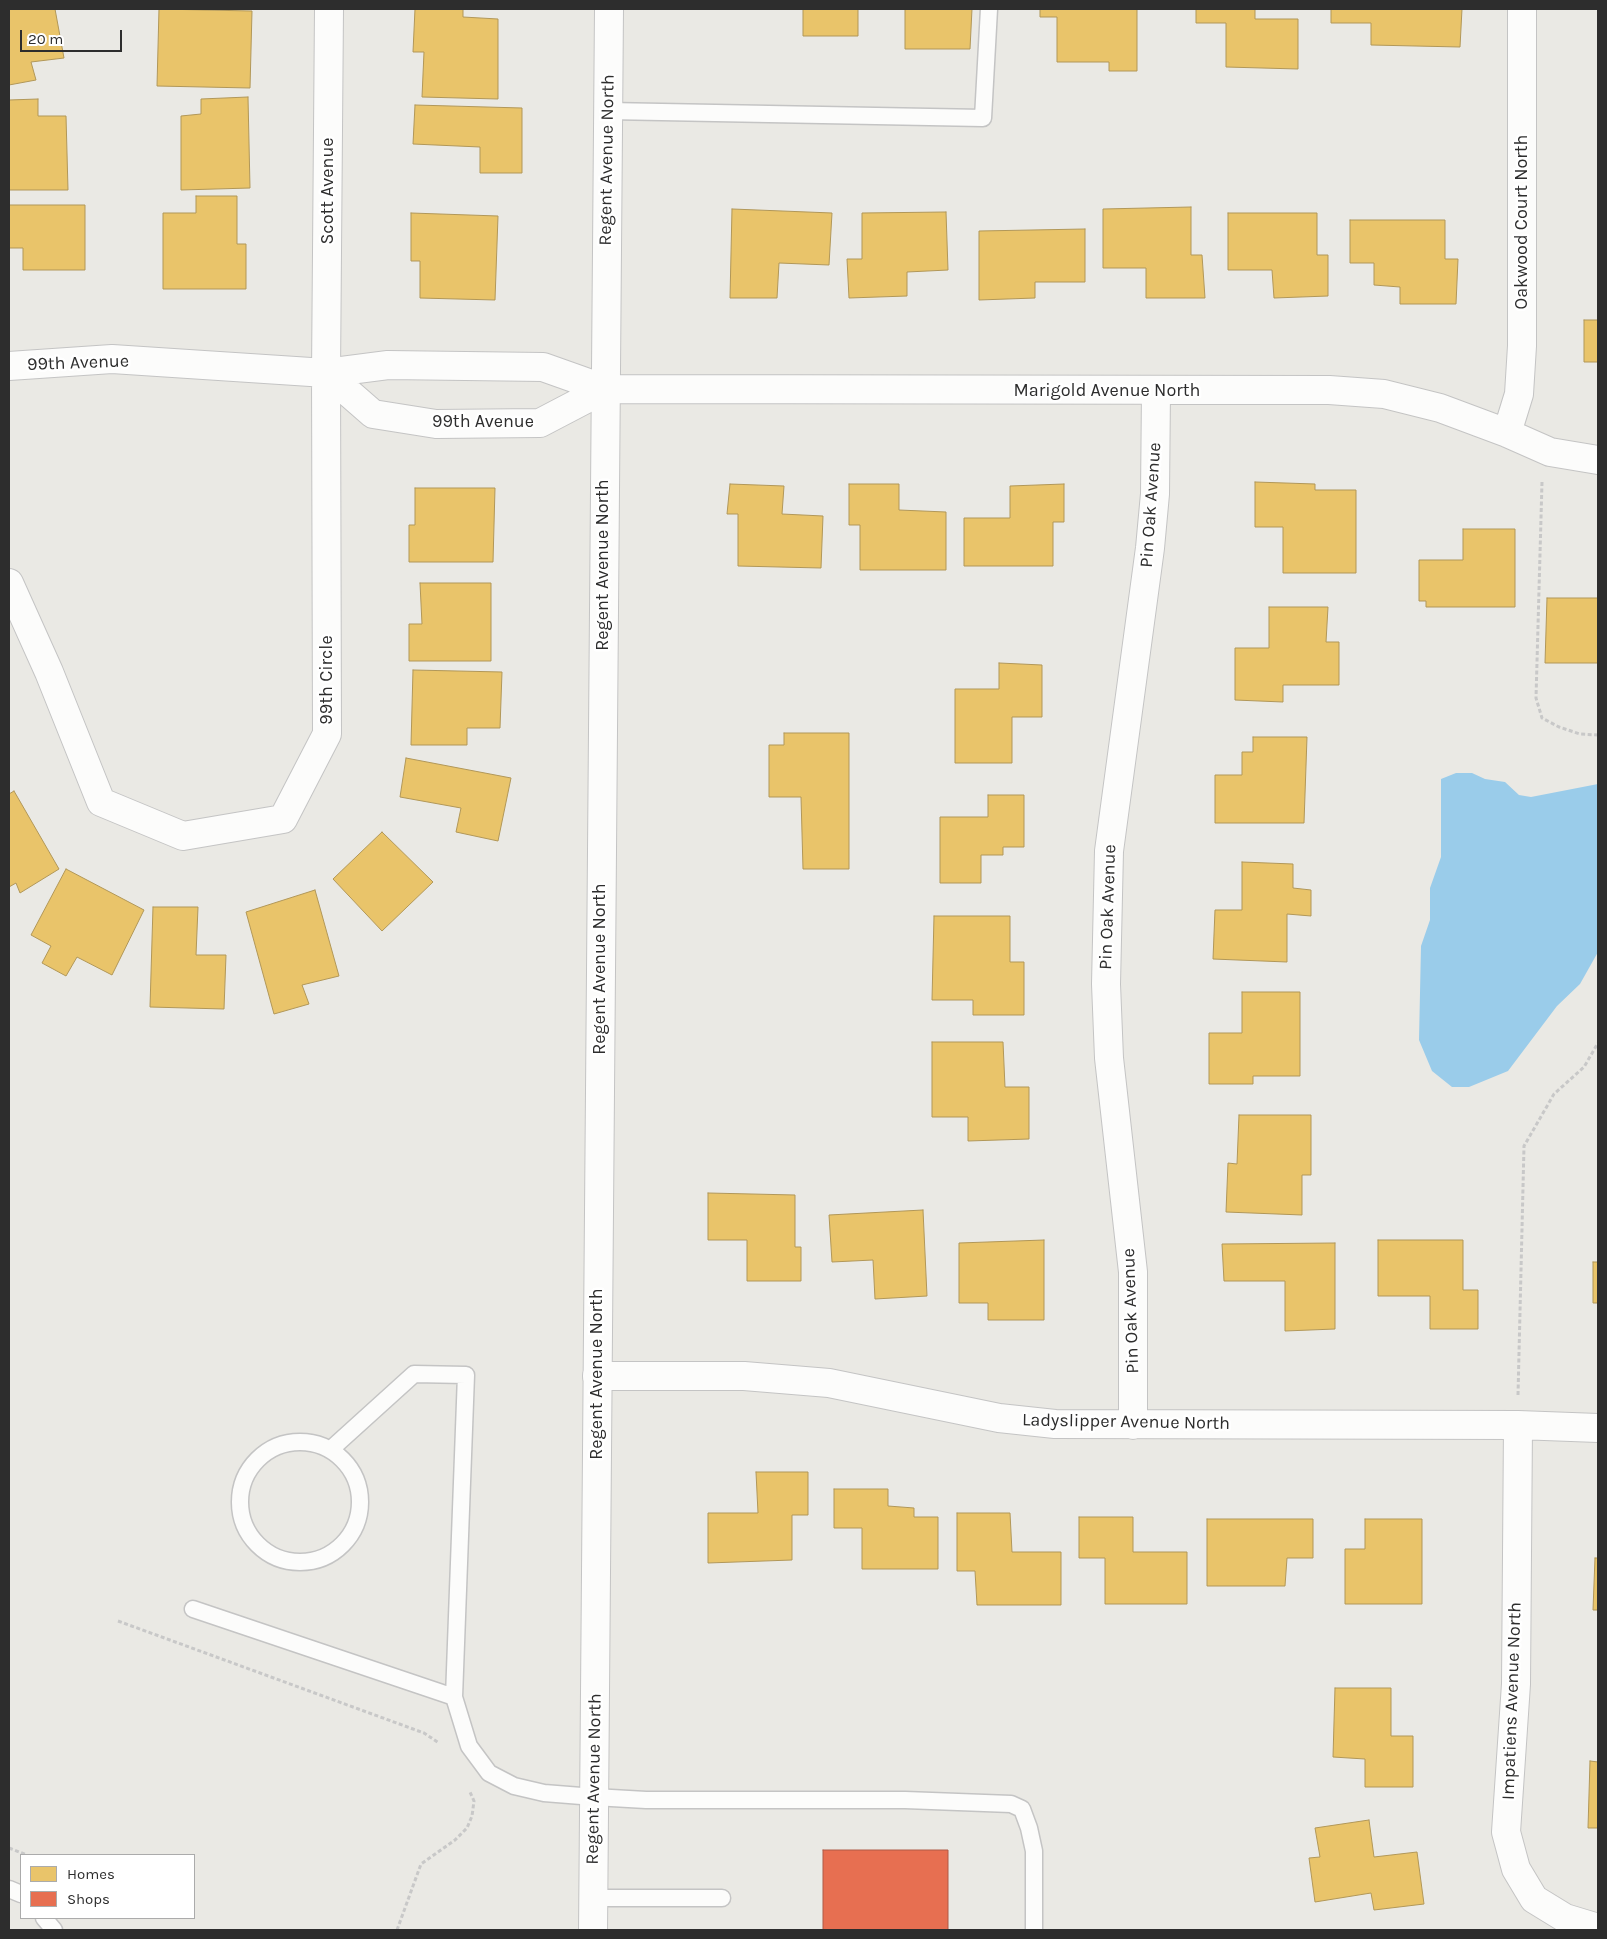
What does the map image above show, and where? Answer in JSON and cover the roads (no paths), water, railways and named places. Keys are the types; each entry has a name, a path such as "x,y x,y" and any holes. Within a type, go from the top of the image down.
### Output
{"street":[{"name":"Scott Avenue","path":"326,373 329,9"},
{"name":"Regent Avenue North","path":"593,1930 609,9"},
{"name":"Oakwood Court North","path":"1507,433 1519,394 1522,346 1522,9"},
{"name":"99th Avenue","path":"9,366 112,359 326,373 388,365 543,367 605,389"},
{"name":"99th Avenue","path":"326,373 373,414 436,424 540,423 605,389"},
{"name":"99th Circle","path":"9,583 101,802 183,836 283,819 327,734 326,373"},
{"name":"Marigold Avenue North","path":"605,389 1328,390 1384,394 1440,408 1507,433 1550,452 1598,460"},
{"name":"Pin Oak Avenue","path":"1133,1425 1133,1272 1109,1058 1106,984 1109,851 1150,548 1155,494 1156,391"},
{"name":"Ladyslipper Avenue North","path":"597,1376 744,1376 829,1383 999,1418 1055,1424 1518,1425 1598,1428"},
{"name":"Impatiens Avenue North","path":"1518,1425 1516,1684 1506,1832 1516,1869 1534,1899 1565,1918 1598,1928"}],"lane":[{"path":"608,111 983,118 988,9"},
{"path":"330,1450 414,1374 466,1375 454,1697 469,1746 489,1773 514,1786 537,1791 594,1797 666,1800 905,1800 1011,1804 1022,1809 1029,1828 1034,1851 1034,1930"},
{"path":"293,1442 312,1443 330,1450 344,1462 355,1478 360,1496 359,1515 352,1533 340,1548 322,1558 302,1562 281,1560 263,1550 249,1535 241,1516 240,1495 246,1475 258,1458 274,1448 293,1442"},
{"path":"193,1609 454,1697"},
{"path":"593,1898 722,1898"},
{"path":"45,1919 54,1930"}],"water":[{"path":"1456,773 1472,773 1485,779 1505,782 1519,795 1531,797 1598,784 1598,952 1580,984 1557,1006 1508,1071 1469,1087 1452,1087 1432,1071 1419,1040 1421,946 1430,920 1430,888 1441,857 1441,779"}]}
